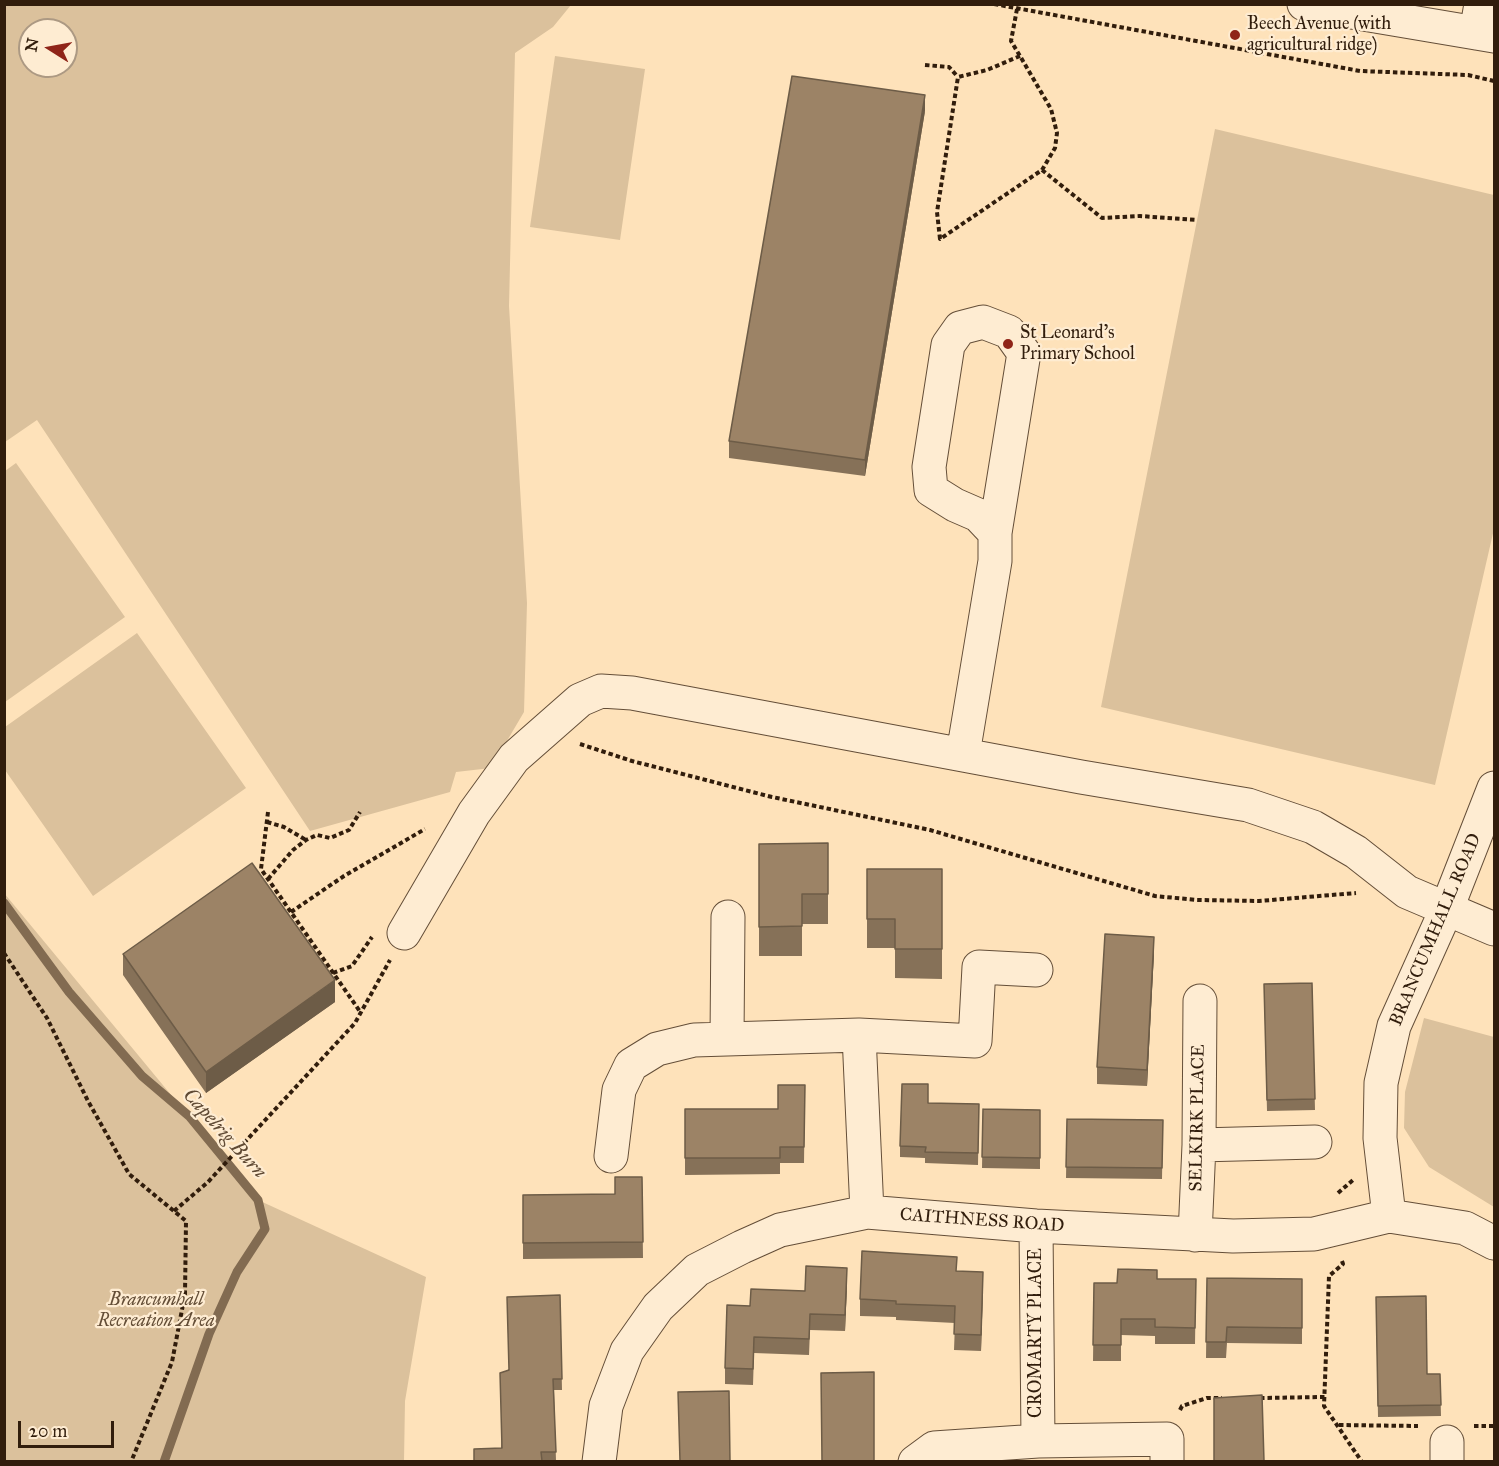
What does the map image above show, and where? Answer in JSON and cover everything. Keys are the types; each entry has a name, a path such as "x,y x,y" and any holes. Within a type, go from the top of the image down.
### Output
{"street":[{"path":"1304,4 1484,24"},
{"path":"963,754 995,561 995,533 1024,353 1009,332 983,322 960,328 948,345 929,467 931,490 955,505 978,515 995,533"},
{"path":"404,933 474,813 514,758 580,700 602,691 632,693 1081,777 1248,805 1313,827 1356,852 1407,892 1494,929"},
{"name":"BRANCUMHALL ROAD","path":"1389,1216 1380,1138 1381,1083 1394,1026 1447,908 1494,788"},
{"path":"727,1039 728,917"},
{"path":"612,1156 620,1090 631,1065 657,1049 694,1040 859,1035 975,1041 979,967 1036,970"},
{"name":"SELKIRK PLACE","path":"1195,1234 1200,1001"},
{"path":"859,1035 867,1212"},
{"path":"1198,1145 1315,1142"},
{"name":"CAITHNESS ROAD","path":"599,1461 606,1406 627,1351 658,1307 697,1270 780,1230 867,1212 1036,1226 1233,1236 1314,1234 1389,1216 1465,1228 1494,1243"},
{"name":"CROMARTY PLACE","path":"1036,1226 1038,1441"},
{"name":"CROMARTY PLACE","path":"915,1461 934,1448 1038,1441 1167,1450"}],"path":[{"path":"994,4 1360,71 1468,75 1494,81"},
{"path":"958,77 938,212 940,239 1042,170 1055,148 1057,133 1051,109 1011,41 1017,9"},
{"path":"958,77 987,70 1020,56"},
{"path":"925,65 949,68 958,77"},
{"path":"1042,170 1102,218 1140,216 1197,220"},
{"path":"550,727 582,745 632,760 772,797 930,830 1155,896 1197,900 1259,901 1326,894 1407,892"},
{"path":"268,812 261,870 361,1012"},
{"path":"268,879 306,840 317,835 330,838 349,830 360,812"},
{"path":"267,822 284,827 306,840"},
{"path":"291,912 344,876 433,824"},
{"path":"174,1211 208,1182 355,1023 404,933"},
{"path":"4,953 47,1018 88,1101 129,1174 186,1221 185,1294 172,1362 131,1461"},
{"path":"1254,1398 1325,1397"},
{"path":"1167,1450 1182,1406 1207,1398 1231,1398"}],"green space":[{"path":"5,5 571,5 553,27 515,53 509,306 527,603 524,712 491,768 456,772 450,792 310,831 37,420 5,442"},
{"path":"555,56 645,69 620,240 530,227"},
{"path":"1215,129 1494,195 1494,529 1435,785 1101,707"},
{"path":"16,463 125,617 5,702 5,471"},
{"path":"137,633 246,788 93,896 5,770 5,727"},
{"name":"Brancumhall Recreation Area","path":"4,893 258,1200 426,1277 405,1401 404,1461 5,1461"},
{"path":"1424,1018 1494,1037 1494,1207 1429,1167 1404,1128 1405,1092"}],"building":[{"path":"792,76 925,95 865,460 729,441"},
{"path":"828,843 828,894 802,894 802,926 759,927 759,844"},
{"path":"252,863 335,980 206,1072 123,954"},
{"path":"867,869 942,869 942,949 895,949 895,919 867,919"},
{"path":"1105,934 1154,937 1147,1070 1097,1067"},
{"path":"1312,983 1315,1099 1267,1100 1264,984"},
{"path":"902,1084 928,1084 928,1103 979,1104 978,1153 925,1152 926,1147 900,1146"},
{"path":"778,1085 805,1085 804,1147 780,1147 780,1158 685,1158 685,1109 778,1109"},
{"path":"983,1109 1040,1110 1040,1158 982,1157"},
{"path":"1067,1119 1163,1120 1162,1168 1066,1167"},
{"path":"615,1177 642,1177 643,1242 523,1243 523,1195 615,1194"},
{"path":"862,1251 957,1257 956,1271 983,1272 981,1335 954,1334 955,1306 896,1304 896,1301 860,1299"},
{"path":"806,1266 847,1268 845,1315 810,1314 809,1339 754,1337 753,1369 725,1368 727,1305 750,1306 751,1289 805,1291"},
{"path":"1118,1269 1157,1270 1157,1279 1196,1279 1195,1328 1155,1327 1155,1319 1121,1319 1121,1345 1093,1345 1094,1283 1117,1283"},
{"path":"1207,1278 1302,1279 1302,1328 1227,1327 1226,1342 1206,1342"},
{"path":"560,1295 562,1379 553,1379 556,1452 541,1452 542,1461 474,1461 474,1449 502,1448 500,1373 509,1370 507,1297"},
{"path":"1426,1296 1427,1374 1440,1374 1441,1405 1378,1406 1376,1297"},
{"path":"874,1372 874,1461 822,1461 821,1373"},
{"path":"729,1391 730,1461 680,1461 678,1392"},
{"path":"1262,1395 1264,1461 1214,1461 1214,1398"}],"waterway":[{"name":"Capelrig Burn","path":"4,903 69,992 142,1076 189,1116 258,1200 265,1229 237,1272 209,1334 164,1462"}],"place":[{"name":"Beech Avenue (with agricultural ridge)","path":"1235,35"},
{"name":"St Leonard's Primary School","path":"1008,344"}]}
